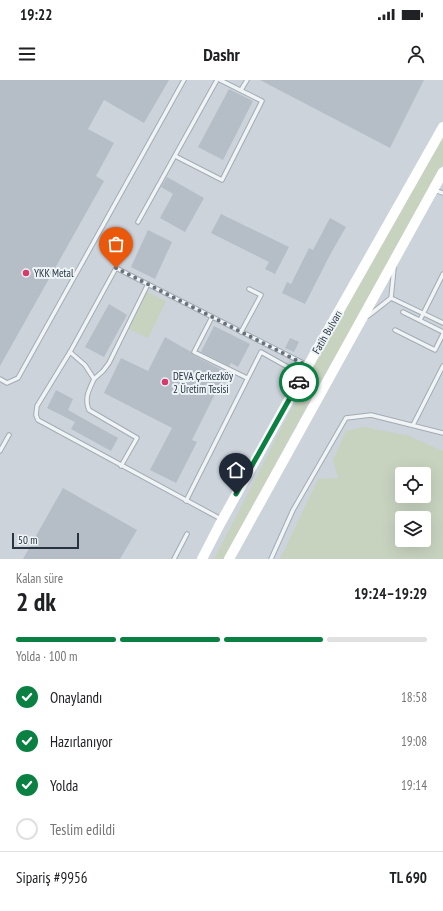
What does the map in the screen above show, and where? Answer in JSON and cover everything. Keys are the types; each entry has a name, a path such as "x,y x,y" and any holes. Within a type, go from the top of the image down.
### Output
{"main road":[{"name":"Fatih Bulvarı","path":"202,559 305,370 443,127"},
{"path":"229,559 394,260 438,191 443,172"}],"lane":[{"path":"0,379 7,383 18,378 184,80"},
{"path":"138,222 175,156 219,80 262,101 222,180 175,156"},
{"path":"241,90 247,80"},
{"path":"360,321 391,298 394,260"},
{"path":"222,520 38,420 36,414 37,406 70,352 116,268 241,332 305,370"},
{"path":"420,320 443,274"},
{"path":"121,466 137,438 89,410 87,397 94,379 104,371 109,363 148,284"},
{"path":"241,332 261,295 249,289"},
{"path":"391,298 443,323"},
{"path":"394,330 435,350 443,333 403,312"},
{"path":"212,317 194,352 247,378"},
{"path":"70,352 85,365 94,379"},
{"path":"186,501 261,352 305,370"},
{"path":"413,425 443,366"},
{"path":"271,559 293,510 346,418 371,414 443,433"},
{"path":"0,451 9,435"},
{"path":"174,559 187,534"}],"shaded area":[{"path":"0,80 443,80 443,559 0,559"}],"green space":[{"path":"443,135 443,163 376,286 309,402 243,524 226,559 214,559 314,365"},
{"path":"147,292 166,301 148,338 129,329"},
{"path":"364,427 409,436 443,451 443,559 280,559 318,479 338,478 333,460 346,431"}],"building":[{"name":"YKK Metal","path":"0,80 169,80 144,123 104,100 88,129 114,143 96,176 104,181 0,366"},
{"path":"260,80 424,80 390,148"},
{"path":"229,89 253,101 223,160 198,147"},
{"path":"167,177 204,198 185,232 160,218 173,194 161,187"},
{"path":"221,214 289,247 275,274 265,269 269,262 211,233"},
{"path":"330,218 346,227 305,304 282,293 287,282 291,284 309,248 313,250"},
{"path":"148,230 172,242 155,279 131,267"},
{"path":"109,304 127,315 104,357 85,347"},
{"path":"214,326 250,344 238,367 231,363 229,366 201,352"},
{"name":"DEVA Çerkezköy 2 Üretim Tesisi","path":"165,337 191,352 193,355 226,372 192,440 197,442 176,483 150,470 172,428 104,393 121,358 148,371"},
{"path":"290,338 299,342 294,352 285,348"},
{"path":"56,390 73,399 68,410 118,438 111,451 71,429 75,422 47,408"},
{"path":"63,488 137,530 120,559 23,559"}],"way so far":[{"path":"116,268 308,366 299,382"}],"place":[{"name":"YKK Metal","path":"26,273"},
{"name":"DEVA Çerkezköy 2 Üretim Tesisi","path":"165,382"}],"route":[{"path":"236,494 299,382"}]}
